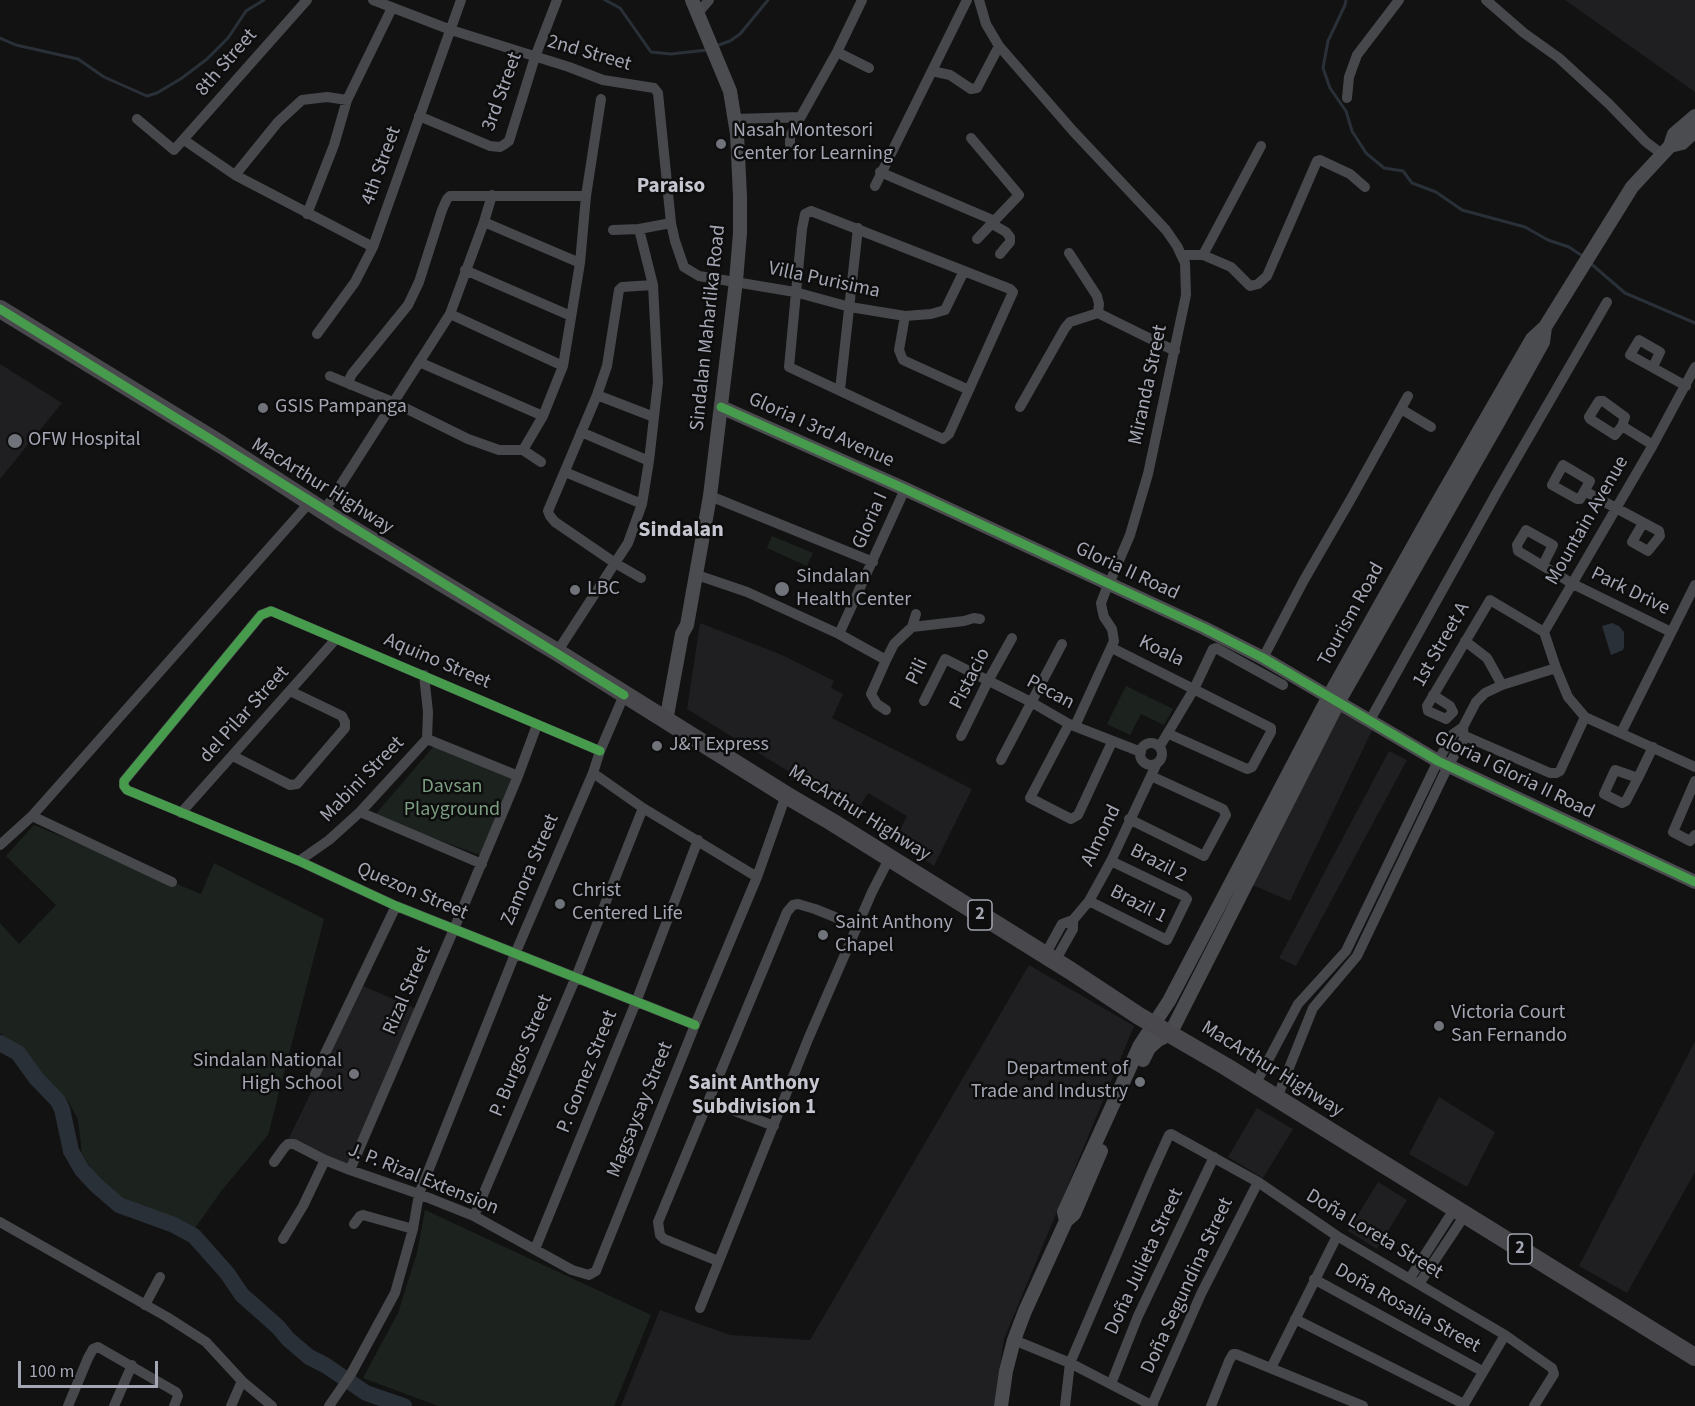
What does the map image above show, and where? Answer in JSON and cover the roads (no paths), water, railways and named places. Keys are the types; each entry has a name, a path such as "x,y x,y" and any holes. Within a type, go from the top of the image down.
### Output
{"highway":[{"name":"MacArthur Highway","path":"0,309 832,822 1154,1025 1277,1098 1455,1219 1695,1357"}],"main road":[{"name":"Sindalan Maharlika Road","path":"669,723 688,652 690,635 687,625 710,496 736,281 740,196 735,119 730,91 695,6"},
{"name":"Tourism Road","path":"1066,1221 1064,1212 1140,1045 1169,1001 1532,339 1545,327 1632,187 1666,150 1674,134 1695,116"},
{"name":"Tourism Road","path":"1666,150 1682,143 1695,131"},
{"name":"Gloria I 3rd Avenue","path":"721,407 905,489"},
{"name":"Gloria II Road","path":"905,489 1108,587 1263,658 1334,699"},
{"name":"Tourism Road","path":"1170,1034 1334,699"},
{"name":"Gloria I Gloria II Road","path":"1334,699 1443,763 1692,881"},
{"path":"1001,1406 1006,1371 1026,1308 1066,1221 1074,1214 1119,1110 1149,1048 1170,1034"}],"street":[{"name":"8th Street","path":"137,119 174,150 307,0"},
{"path":"307,214 334,145 346,100 392,8 373,0"},
{"name":"4th Street","path":"317,334 355,282 373,247 461,0"},
{"name":"3rd Street","path":"419,116 490,146 500,147 509,141 535,57 557,0"},
{"path":"695,6 709,0"},
{"path":"790,145 790,136 837,52 862,0"},
{"path":"875,186 967,0"},
{"name":"Miranda Street","path":"979,0 986,24 999,46 1166,230 1183,255 1187,272 1186,295 1140,503 1130,535 1108,587"},
{"path":"1347,98 1349,77 1357,55 1399,0"},
{"path":"1486,0 1524,33 1559,58 1646,142 1666,150"},
{"name":"2nd Street","path":"392,8 451,30 569,66 603,80 654,88 658,93 671,223 684,267 699,276 736,281"},
{"path":"932,71 950,75 971,89 977,88 999,46"},
{"path":"837,52 869,68"},
{"path":"235,175 278,122 302,100 327,97 346,100"},
{"path":"523,450 543,416 563,366 580,263 586,196 602,99"},
{"path":"735,119 800,117"},
{"path":"971,138 1019,195 977,239"},
{"path":"184,140 235,175 373,247"},
{"path":"1203,255 1261,146"},
{"path":"1183,255 1203,255 1232,267 1250,286 1258,284 1267,276 1317,161 1350,174 1365,187"},
{"path":"880,172 993,222 1010,237 1010,242 1000,254"},
{"path":"351,385 351,374 408,305 419,282 433,234 447,199 455,195 586,196"},
{"path":"0,845 32,816 317,506 393,402 450,314 492,195"},
{"path":"807,212 823,214 964,271 1013,292 949,434 943,439 789,367 802,229 807,212"},
{"path":"484,222 580,263"},
{"path":"614,230 639,229 671,223"},
{"path":"840,390 858,228"},
{"path":"557,652 628,543 642,504 658,382 653,285 639,229"},
{"path":"1069,253 1097,297 1098,313"},
{"path":"465,270 571,316"},
{"name":"Villa Purisima","path":"736,281 795,292 850,307 905,316 931,314 945,310 964,271"},
{"path":"641,578 615,563 550,516 548,511 607,366 619,290 622,287 653,285"},
{"path":"1370,720 1497,492 1607,302"},
{"path":"1020,406 1065,328 1077,319 1098,313 1174,351"},
{"path":"450,314 563,366"},
{"path":"905,316 898,350 903,360 969,390"},
{"path":"1653,368 1660,352 1640,340 1630,355 1653,368 1686,386"},
{"path":"419,362 543,416"},
{"name":"Mountain Avenue","path":"1544,632 1653,445 1695,367"},
{"path":"330,376 393,402 468,439 499,450 523,450 541,462"},
{"path":"597,395 654,417"},
{"path":"1263,658 1304,580 1408,396"},
{"path":"1401,409 1431,427"},
{"path":"1622,426 1653,445"},
{"path":"581,432 649,461"},
{"path":"565,472 642,504"},
{"name":"Gloria I","path":"839,634 905,489"},
{"path":"1586,492 1659,531 1660,536 1651,550 1645,551 1631,540 1643,523"},
{"path":"710,496 873,562"},
{"path":"1544,565 1554,547 1552,543 1526,530 1517,545 1518,551 1573,584"},
{"path":"697,575 747,592 839,634 886,660"},
{"name":"Park Drive","path":"1573,584 1671,632"},
{"path":"1621,733 1695,585"},
{"path":"1108,587 1101,603 1104,617 1114,634 1112,648 1072,725 1030,798 1071,819 1078,815 1112,742"},
{"name":"1st Street A","path":"1433,695 1450,706 1453,711 1446,719 1428,711 1427,706 1433,695 1487,603 1490,600 1544,632"},
{"name":"Aquino Street","path":"124,781 261,615 271,611 600,751"},
{"path":"886,710 877,704 872,694 894,645 912,627 916,614"},
{"path":"912,627 980,619"},
{"path":"1544,632 1568,697 1585,717 1695,767"},
{"name":"Pistacio","path":"961,736 1012,638"},
{"name":"del Pilar Street","path":"181,813 335,640"},
{"path":"1465,641 1487,658 1502,685"},
{"path":"1000,760 1062,644"},
{"name":"Koala","path":"1112,648 1270,726 1271,732 1252,767 1247,769 1169,734"},
{"path":"1160,746 1150,743 1144,746 1141,752 1146,764 1157,763 1162,756 1160,746 1194,689 1213,650 1220,649 1283,685"},
{"name":"Pecan","path":"945,659 1072,725 1141,752"},
{"name":"Pili","path":"924,701 945,659"},
{"path":"1255,1085 1301,1000 1346,951 1443,763 1464,731 1476,702 1485,693 1502,685 1556,668"},
{"name":"Mabini Street","path":"299,861 329,840 360,812 427,739 428,712 424,675"},
{"path":"232,756 290,785 297,784 345,728 345,722 342,716 290,691"},
{"name":"Zamora Street","path":"329,1406 351,1374 395,1293 413,1229 419,1194 515,954 624,695"},
{"path":"1464,731 1550,773 1556,773 1560,771 1585,717"},
{"name":"Rizal Street","path":"350,1170 482,864 537,725"},
{"path":"427,739 518,776"},
{"path":"1638,778 1617,769 1614,770 1604,794 1622,802 1626,801 1638,778 1653,747"},
{"name":"Almond","path":"1050,958 1073,929 1073,920 1089,901 1112,861 1129,819 1157,763"},
{"path":"1277,1098 1313,1008 1357,956 1443,763"},
{"path":"593,773 643,808 757,877"},
{"path":"1129,819 1201,856 1206,854 1226,815 1223,809 1151,776"},
{"name":"Quezon Street","path":"124,781 127,790 299,861 396,906 695,1025"},
{"path":"1695,781 1691,802 1673,828 1673,832 1690,841 1695,835"},
{"name":"Magsaysay Street","path":"596,1271 757,877 786,795"},
{"name":"P. Burgos Street","path":"474,1216 576,977 643,808"},
{"path":"360,812 482,864"},
{"path":"32,816 172,882"},
{"name":"P. Gomez Street","path":"535,1249 636,1002 698,840"},
{"path":"700,1308 809,1038 857,926 889,859"},
{"name":"Brazil 2","path":"1112,861 1184,896 1186,901 1169,937"},
{"name":"Brazil 1","path":"1089,901 1164,940 1169,937"},
{"path":"718,1262 664,1239 660,1235 658,1222 787,912 793,905 798,904 857,926"},
{"path":"310,1085 396,906"},
{"path":"1301,1000 1313,1008"},
{"path":"709,1101 774,1126"},
{"name":"Doña Loreta Street","path":"1070,1363 1169,1136 1174,1134 1258,1182 1337,1236 1504,1335 1552,1368 1554,1374 1534,1406"},
{"name":"J. P. Rizal Extension","path":"274,1162 288,1144 294,1144 350,1170 474,1216 582,1274 589,1275 596,1271"},
{"name":"Doña Julieta Street","path":"1111,1384 1138,1316 1214,1157"},
{"path":"283,1239 303,1206 325,1160"},
{"name":"Doña Segundina Street","path":"1153,1406 1201,1294 1258,1182"},
{"path":"354,1224 363,1215 413,1229"},
{"path":"1414,1281 1455,1219"},
{"path":"0,1222 206,1342 242,1381 272,1406"},
{"path":"1271,1368 1337,1236"},
{"path":"145,1305 160,1277"},
{"name":"Doña Rosalia Street","path":"1314,1279 1482,1371"},
{"path":"1295,1319 1463,1405 1504,1335"},
{"path":"1014,1340 1070,1363 1153,1406"},
{"path":"68,1406 93,1349 98,1347 176,1392 178,1396 174,1406"},
{"path":"1211,1406 1233,1354 1363,1406"},
{"path":"1065,1406 1070,1363"},
{"path":"114,1406 132,1365"},
{"path":"231,1406 242,1381"}],"waterway":[{"path":"0,38 16,45 78,59 104,77 147,96 157,93 182,78 207,59 228,38 246,11 264,0"},
{"path":"605,0 620,8 651,52 671,54 707,50"},
{"path":"716,46 740,34 768,0"},
{"path":"1346,0 1328,41 1323,68 1330,88 1346,111 1352,131 1366,153 1384,168 1403,171 1412,183 1436,192 1462,210 1525,227 1548,240 1569,247 1584,257"},
{"path":"1589,262 1625,293 1695,323"},
{"path":"0,1043 18,1053 36,1078 58,1101 62,1109 71,1151 82,1170 96,1185 119,1205 174,1225 194,1236 227,1273 242,1295 309,1357 366,1393 404,1406"}],"place":[{"name":"Nasah Montesori Center for Learning","path":"721,144"},
{"name":"GSIS Pampanga","path":"263,408"},
{"name":"OFW Hospital","path":"15,441"},
{"name":"Sindalan Health Center","path":"782,589"},
{"name":"LBC","path":"575,590"},
{"name":"J&T Express","path":"657,746"},
{"name":"Christ Centered Life","path":"560,904"},
{"name":"Saint Anthony Chapel","path":"823,935"},
{"name":"Victoria Court San Fernando","path":"1439,1026"},
{"name":"Sindalan National High School","path":"354,1074"},
{"name":"Department of Trade and Industry","path":"1140,1082"}],"district":[{"name":"Paraiso","path":"671,187"},
{"name":"Sindalan","path":"681,531"},
{"name":"Saint Anthony Subdivision 1","path":"754,1096"}],"park label":[{"name":"Davsan Playground","path":"452,800"}]}
